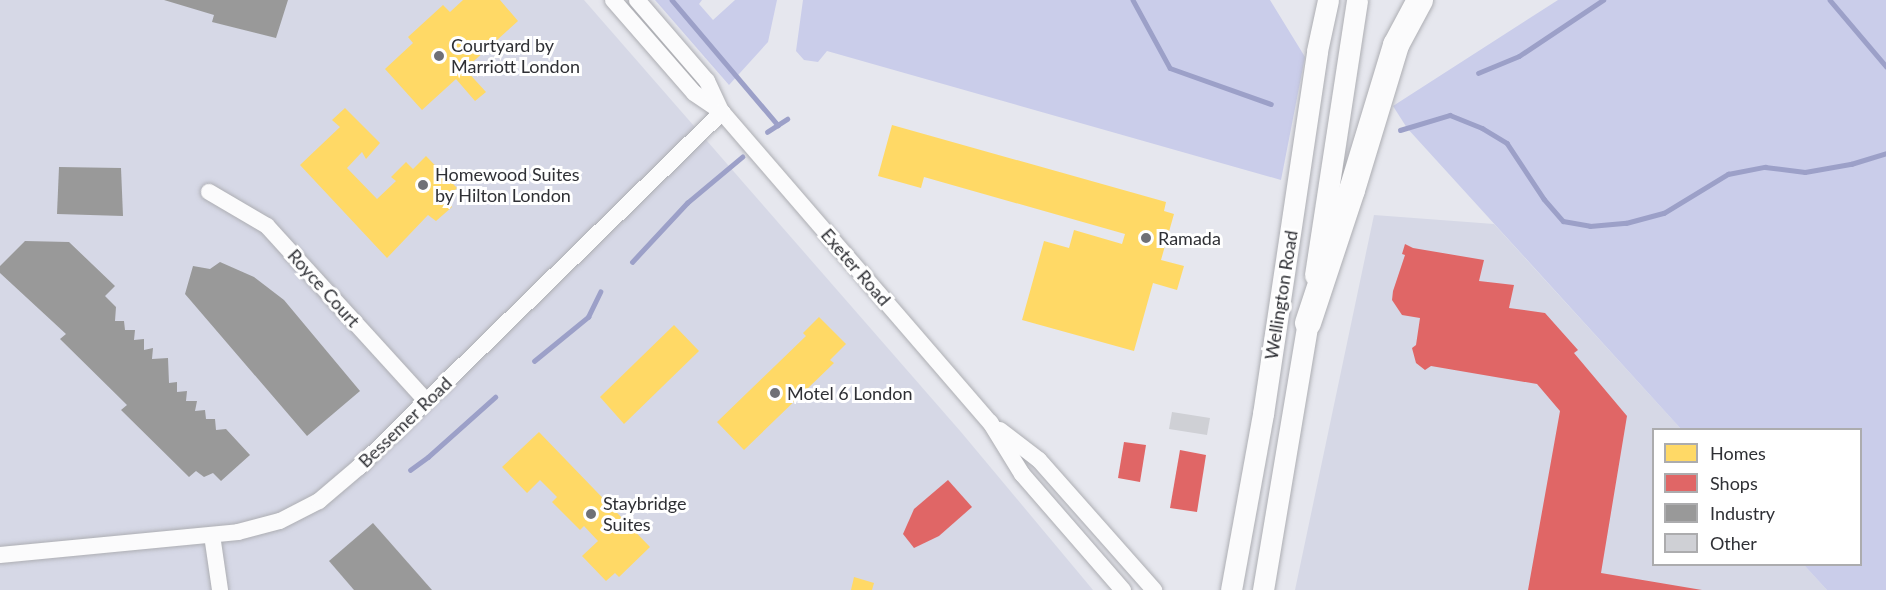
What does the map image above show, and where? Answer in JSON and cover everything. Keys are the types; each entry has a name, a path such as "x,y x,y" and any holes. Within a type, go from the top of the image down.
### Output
{"highway":[{"path":"1308,323 1352,190 1396,45 1420,0"}],"main road":[{"name":"Wellington Road","path":"1231,590 1263,414 1317,51 1328,0"},
{"name":"Wellington Road","path":"1263,590 1308,323 1357,0"}],"street":[{"name":"Exeter Road","path":"613,0 694,93 722,112 990,422 1022,474 1123,590"},
{"name":"Exeter Road","path":"637,0 707,81 722,112"},
{"name":"Bessemer Road","path":"0,555 212,535 280,521 319,501 359,467 623,212 722,112"},
{"name":"Royce Court","path":"209,192 267,226 426,400"},
{"name":"Exeter Road","path":"990,422 1039,460 1154,590"},
{"path":"212,535 220,590"}],"shaded area":[{"path":"0,0 584,0 961,432 1093,590 0,590"},
{"path":"655,0 702,0 699,4 713,20 735,0 777,0 768,42 729,85"},
{"path":"803,0 1270,0 1305,57 1281,180 827,51 818,62 804,60 796,51"},
{"path":"1558,0 1886,0 1886,590 1827,590 1805,566 1862,566 1862,428 1680,428 1407,128 1393,106"},
{"path":"1374,215 1494,224 1680,428 1652,428 1652,566 1805,566 1827,590 1295,590"}],"building: Homes":[{"name":"Courtyard by Marriott London","path":"463,0 500,0 518,21 465,69 486,92 475,101 456,79 422,110 385,69 413,43 408,37 443,5 450,12"},
{"name":"Homewood Suites by Hilton London","path":"345,108 380,143 366,159 362,152 347,168 377,199 396,181 391,177 406,162 413,169 426,156 457,188 446,199 452,207 436,221 428,215 387,258 300,165 340,127 332,120"},
{"name":"Ramada","path":"892,125 1166,202 1164,211 1174,214 1161,260 1184,266 1177,290 1153,283 1134,351 1022,320 1044,241 1069,248 1074,230 1122,244 1125,234 924,177 921,188 878,176"},
{"name":"Motel 6 London","path":"819,317 846,344 830,360 834,363 744,450 717,422 806,336 803,333"},
{"path":"674,325 699,351 624,424 600,397"},
{"name":"Staybridge Suites","path":"539,432 650,547 619,577 615,573 606,581 582,556 598,541 584,526 580,530 552,502 557,497 540,480 527,493 502,467"},
{"path":"854,577 874,583 872,590 851,590"}],"building: Shops":[{"path":"1405,244 1413,248 1484,260 1479,281 1514,285 1509,308 1545,313 1578,350 1574,353 1627,416 1601,573 1702,590 1528,590 1560,411 1537,384 1431,366 1425,370 1416,363 1412,348 1416,345 1420,318 1402,315 1392,300 1405,255 1402,254"},
{"path":"1124,442 1146,445 1140,482 1118,478"},
{"path":"1180,450 1206,455 1197,512 1170,508"},
{"path":"948,480 972,507 939,536 914,548 903,534 914,509"}],"building: Industry":[{"path":"164,0 288,0 276,38 212,22 214,15"},
{"path":"59,167 121,168 123,216 57,214"},
{"path":"25,241 69,242 115,286 105,296 116,307 115,321 124,321 125,330 135,330 134,340 144,339 144,350 153,348 152,359 168,358 169,383 177,382 177,392 187,391 186,401 197,401 195,411 205,410 206,419 215,419 216,430 226,429 250,455 221,481 213,473 204,477 196,471 189,477 121,410 127,405 60,339 66,334 0,273 0,266"},
{"path":"220,262 254,277 284,300 360,391 307,436 185,294 193,266 210,269"},
{"path":"373,523 432,590 354,590 329,561"}],"building: Other":[{"path":"1172,412 1210,418 1207,435 1169,429"}],"waterway":[{"path":"672,0 778,125"},
{"path":"1133,0 1170,68 1271,104"},
{"path":"1478,73 1519,56 1603,0"},
{"path":"1830,0 1886,66"},
{"path":"1400,130 1450,115 1482,128 1507,143 1544,199 1563,221 1590,226 1626,223 1664,213 1728,174 1765,167 1805,172 1851,164 1886,153"},
{"path":"767,132 787,119"},
{"path":"632,262 687,203 742,157"},
{"path":"534,361 588,317 600,292"},
{"path":"410,470 428,457 495,397"}],"place":[{"name":"Courtyard by Marriott London","path":"439,56"},
{"name":"Homewood Suites by Hilton London","path":"423,185"},
{"name":"Ramada","path":"1146,238"},
{"name":"Motel 6 London","path":"775,393"},
{"name":"Staybridge Suites","path":"591,514"}]}
